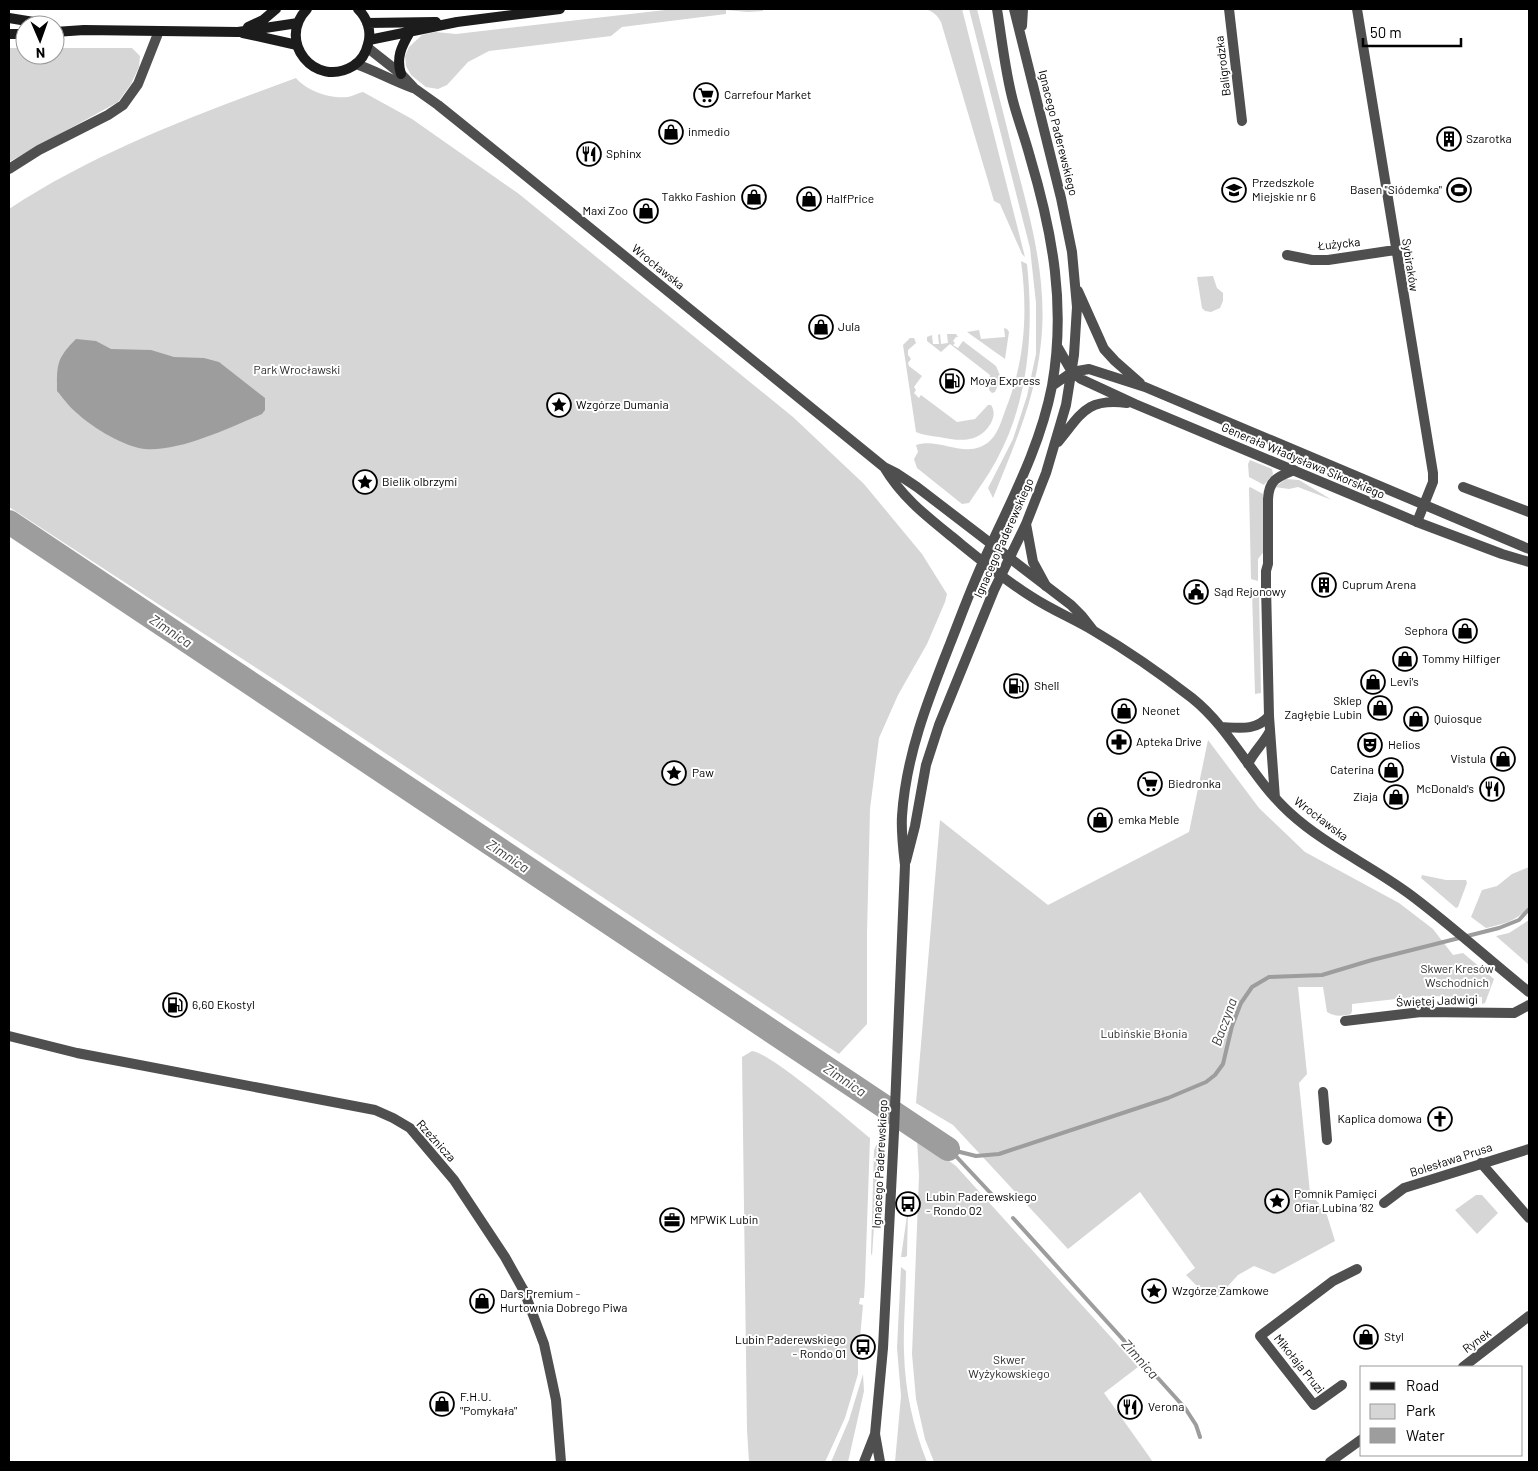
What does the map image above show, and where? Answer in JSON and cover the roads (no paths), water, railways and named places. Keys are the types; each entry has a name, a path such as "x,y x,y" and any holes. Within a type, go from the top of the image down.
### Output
{"main road":[{"path":"238,32 263,20 276,9"},
{"path":"306,9 298,23 296,34 297,45 301,54 316,69 326,72 337,72 347,70 356,64 368,44 367,23 358,9"},
{"path":"368,44 410,32 457,22 560,9"},
{"path":"367,23 457,22"},
{"path":"65,31 238,32 298,23"},
{"path":"65,27 84,30"},
{"path":"238,32 297,45"},
{"path":"401,74 399,55 410,32"}],"street":[{"name":"Ignacego Paderewskiego","path":"880,1462 875,1434 883,1348 896,1093 905,865 902,816 909,764 927,701 983,562 1027,468 1036,444 1052,386 1057,346 1058,286 1050,237 1013,100 997,9"},
{"name":"Ignacego Paderewskiego","path":"905,865 916,826 926,764 938,725 1001,575 1026,524 1046,473 1066,404 1072,372 1076,323 1076,285 1072,252 1061,198 1014,9"},
{"path":"1022,37 1023,9"},
{"name":"Baligrodzka","path":"1229,9 1242,120"},
{"name":"Sybiraków","path":"1357,9 1433,473 1433,482 1417,522"},
{"path":"9,169 48,145 108,115 123,105 140,81 159,31"},
{"name":"Wrocławska","path":"368,44 414,88 520,171 884,467 917,487 1071,605 1093,630"},
{"name":"Wrocławska","path":"356,64 379,72 394,82 414,88"},
{"name":"Łużycka","path":"1286,255 1312,260 1328,260 1395,250"},
{"path":"1076,285 1104,349 1114,361 1145,387"},
{"name":"Generała Władysława Sikorskiego","path":"1057,346 1072,372 1081,379 1135,404 1417,522 1529,562"},
{"name":"Generała Władysława Sikorskiego","path":"1072,372 1089,369 1145,387 1529,549"},
{"path":"1052,386 1072,372"},
{"path":"1054,447 1089,407 1106,402 1135,404"},
{"name":"Wrocławska","path":"884,467 901,492 918,509 983,562 1036,600 1093,630 1186,693 1222,727 1260,781 1305,826 1408,893 1529,992"},
{"path":"1275,798 1269,716 1266,607 1268,491 1273,481 1294,470"},
{"path":"1464,487 1529,512"},
{"path":"1026,524 1033,562 1046,586"},
{"path":"1222,727 1254,727 1264,722 1269,716"},
{"path":"1248,764 1252,755 1266,740 1270,730"},
{"name":"Świętej Jadwigi","path":"1345,1021 1421,1012 1514,1013 1529,1005"},
{"name":"Rzeźnicza","path":"9,1036 96,1056 375,1110 394,1118 410,1128 454,1180 524,1291 544,1344 556,1400 561,1462"},
{"path":"1323,1092 1328,1140"},
{"name":"Bolesława Prusa","path":"1384,1203 1404,1188 1529,1148"},
{"path":"1481,1163 1529,1218"},
{"name":"Mikołaja Pruzi","path":"1342,1385 1314,1405 1260,1336 1334,1281 1357,1269"},
{"name":"Rynek","path":"1464,1366 1529,1316"},
{"name":"Ignacego Paderewskiego","path":"864,1462 875,1434"},
{"path":"1330,1462 1360,1440"}],"water":[{"path":"76,339 96,341 111,349 151,350 174,357 204,358 219,362 265,398 265,410 262,414 221,432 174,447 145,449 128,445 101,431 84,419 72,409 57,391 57,375 61,357"}],"waterway":[{"name":"Zimnica","path":"9,522 948,1149"},
{"name":"Baczyna","path":"948,1149 976,1156 999,1154 1168,1098 1206,1082 1215,1075 1223,1064 1232,1026 1241,1003 1252,987 1269,977 1322,975 1372,960 1499,928 1519,920 1529,909"},
{"name":"Zimnica","path":"952,1152 998,1201"},
{"name":"Zimnica","path":"1013,1218 1185,1408 1196,1425 1200,1437"}],"place":[{"name":"Carrefour Market","path":"706,95"},
{"name":"inmedio","path":"671,132"},
{"name":"Szarotka","path":"1449,139"},
{"name":"Sphinx","path":"589,154"},
{"name":"Przedszkole Miejskie nr 6","path":"1234,190"},
{"name":"Basen \"Siódemka\"","path":"1459,190"},
{"name":"Takko Fashion","path":"754,197"},
{"name":"HalfPrice","path":"809,199"},
{"name":"Maxi Zoo","path":"646,211"},
{"name":"Jula","path":"821,327"},
{"name":"Moya Express","path":"952,381"},
{"name":"Wzgórze Dumania","path":"559,405"},
{"name":"Bielik olbrzymi","path":"365,482"},
{"name":"Cuprum Arena","path":"1324,585"},
{"name":"Sąd Rejonowy","path":"1196,592"},
{"name":"Sephora","path":"1465,631"},
{"name":"Tommy Hilfiger","path":"1405,659"},
{"name":"Levi's","path":"1373,682"},
{"name":"Shell","path":"1016,686"},
{"name":"Sklep Zagłębie Lubin","path":"1380,708"},
{"name":"Neonet","path":"1124,711"},
{"name":"Quiosque","path":"1416,719"},
{"name":"Apteka Drive","path":"1119,742"},
{"name":"Helios","path":"1370,745"},
{"name":"Vistula","path":"1503,759"},
{"name":"Caterina","path":"1391,770"},
{"name":"Paw","path":"674,773"},
{"name":"Biedronka","path":"1150,784"},
{"name":"McDonald's","path":"1492,789"},
{"name":"Ziaja","path":"1396,797"},
{"name":"emka Meble","path":"1100,820"},
{"name":"6,60 Ekostyl","path":"175,1005"},
{"name":"Kaplica domowa","path":"1440,1119"},
{"name":"Pomnik Pamięci Ofiar Lubina ’82","path":"1277,1201"},
{"name":"Lubin Paderewskiego - Rondo 02","path":"908,1204"},
{"name":"MPWiK Lubin","path":"672,1220"},
{"name":"Wzgórze Zamkowe","path":"1154,1291"},
{"name":"Dars Premium - Hurtownia Dobrego Piwa","path":"482,1301"},
{"name":"Styl","path":"1366,1337"},
{"name":"Lubin Paderewskiego - Rondo 01","path":"863,1347"},
{"name":"F.H.U. \"Pomykała\"","path":"442,1404"},
{"name":"Verona","path":"1130,1407"}],"park label":[{"name":"Park Wrocławski","path":"297,370"},
{"name":"Skwer Kresów Wschodnich","path":"1457,976"},
{"name":"Lubińskie Błonia","path":"1144,1034"},
{"name":"Skwer Wyżykowskiego","path":"1009,1367"}]}
